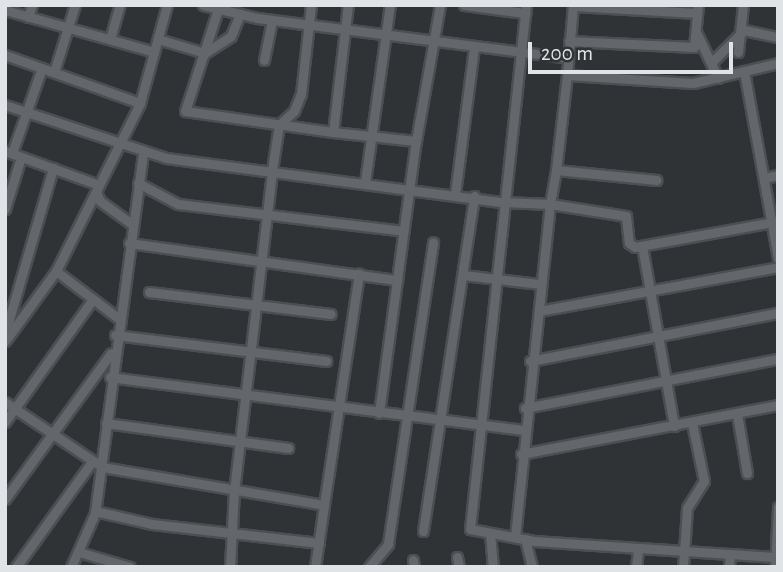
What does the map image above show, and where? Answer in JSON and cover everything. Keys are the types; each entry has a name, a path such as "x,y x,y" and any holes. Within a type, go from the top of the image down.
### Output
{"street":[{"path":"28,16 32,5"},
{"path":"54,72 75,5"},
{"path":"110,39 120,5"},
{"path":"8,330 56,271 140,103 167,5"},
{"path":"203,5 272,20 521,55 568,58"},
{"path":"230,567 234,491 272,170 279,125 294,110 300,94 311,5"},
{"path":"333,132 348,5"},
{"path":"365,182 383,35 390,5"},
{"path":"379,413 416,141 440,5"},
{"path":"464,5 526,9 502,202 500,279 469,526 472,531 638,550 730,554 776,560 778,507"},
{"path":"738,52 744,30 743,5"},
{"path":"531,567 520,538 521,454 573,6 697,9 692,48 569,41"},
{"path":"218,9 185,111 416,141"},
{"path":"5,10 154,52"},
{"path":"158,39 205,53 223,45 240,13"},
{"path":"264,60 272,20"},
{"path":"744,30 777,37"},
{"path":"712,62 744,30"},
{"path":"696,32 718,78"},
{"path":"455,194 474,48"},
{"path":"5,55 140,103"},
{"path":"567,75 680,83 718,78 778,63"},
{"path":"5,209 13,154 42,68"},
{"path":"744,71 774,221 778,259"},
{"path":"5,105 143,152 410,187 502,202 550,204 626,216 630,246 774,221"},
{"path":"71,567 95,511 113,350 143,152"},
{"path":"13,154 53,168 97,189"},
{"path":"5,341 53,168"},
{"path":"556,170 657,180"},
{"path":"764,178 778,175"},
{"path":"138,183 178,204 403,231"},
{"path":"97,189 100,201 132,224"},
{"path":"423,531 442,421 474,196"},
{"path":"369,567 387,544 404,417 433,242"},
{"path":"129,243 397,279"},
{"path":"642,246 674,426"},
{"path":"539,311 778,267"},
{"path":"56,271 118,318"},
{"path":"315,567 359,274"},
{"path":"463,275 540,284"},
{"path":"149,292 331,314"},
{"path":"5,422 93,299"},
{"path":"530,361 778,313"},
{"path":"116,335 326,361"},
{"path":"5,499 113,350"},
{"path":"525,408 778,359"},
{"path":"110,377 404,417 523,430"},
{"path":"5,402 91,463 102,467 324,505"},
{"path":"521,454 778,405"},
{"path":"737,414 747,472"},
{"path":"106,423 288,448"},
{"path":"683,567 687,508 704,481 692,423"},
{"path":"16,567 91,463"},
{"path":"95,511 232,534 319,543"},
{"path":"489,533 494,567"},
{"path":"636,567 638,550"},
{"path":"79,552 130,567"},
{"path":"729,567 730,554"}]}
